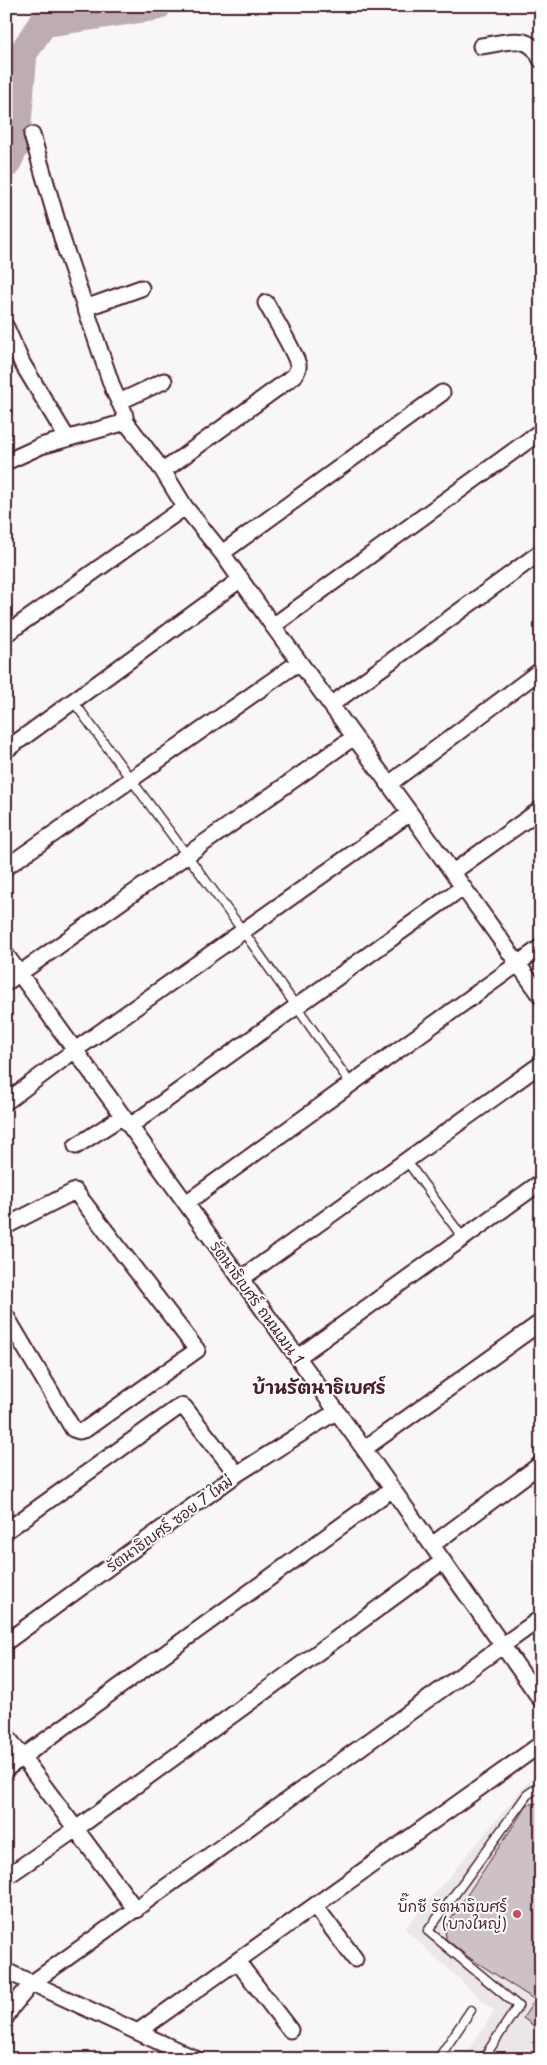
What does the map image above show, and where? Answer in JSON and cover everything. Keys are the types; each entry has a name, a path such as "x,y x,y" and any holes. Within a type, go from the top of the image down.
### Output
{"street":[{"path":"480,46 523,41 534,46 541,60"},
{"path":"32,135 45,186 85,308 126,422 163,471 185,507 222,552 299,662 332,704 354,737 464,886 541,996"},
{"path":"85,308 141,288"},
{"path":"163,471 297,372 298,366 294,354 266,303"},
{"path":"6,327 22,363 67,438"},
{"path":"119,402 164,381"},
{"path":"222,552 442,393"},
{"path":"6,462 41,446 126,422"},
{"path":"273,626 541,431"},
{"path":"6,634 185,507"},
{"path":"332,704 541,552"},
{"path":"6,750 241,579"},
{"path":"6,867 299,662"},
{"path":"389,784 541,670"},
{"path":"6,983 354,737"},
{"path":"453,872 541,809"},
{"path":"6,1102 75,1050 410,812"},
{"path":"76,1146 127,1121 296,1007 464,886"},
{"path":"186,1203 541,947"},
{"name":"รัตนาธิเบศร์ ถนนเมน 1","path":"6,955 337,1411 541,1700"},
{"path":"241,1279 541,1064"},
{"path":"298,1357 541,1182"},
{"path":"6,1226 75,1191 197,1350 86,1429 80,1431 73,1429 6,1316"},
{"path":"364,1449 541,1322"},
{"path":"6,1531 180,1406 184,1407 237,1474"},
{"name":"รัตนาธิเบศร์ ซอย 7 ใหม่","path":"6,1642 237,1474 337,1411"},
{"path":"432,1545 541,1464"},
{"path":"6,1769 392,1488"},
{"path":"6,1878 76,1829 443,1560"},
{"path":"6,2018 12,2007 32,1983 541,1618"},
{"path":"6,1736 136,1910"},
{"path":"139,2031 541,1744"},
{"path":"315,1906 355,1959"},
{"path":"237,1961 290,2030"},
{"path":"6,1971 196,2059"}],"lane":[{"path":"73,701 188,855 351,1084"},
{"path":"406,1160 463,1238"},
{"path":"483,2059 518,2006 428,1931 527,1795 541,1785"},
{"path":"438,2059 471,2010"}],"shaded area":[{"path":"541,1767 541,2059 463,2059 494,2011 405,1929"}],"building":[{"path":"541,1802 541,2031 523,2018 535,2000 467,1956 446,1939 445,1928 527,1805"}],"waterway":[{"path":"6,164 15,146 23,53 43,23 157,6"}],"place":[{"name":"บิ๊กซี รัตนาธิเบศร์ (บางใหญ่)","path":"517,1914"}],"district":[{"name":"บ้านรัตนาธิเบศร์","path":"319,1386"}]}
